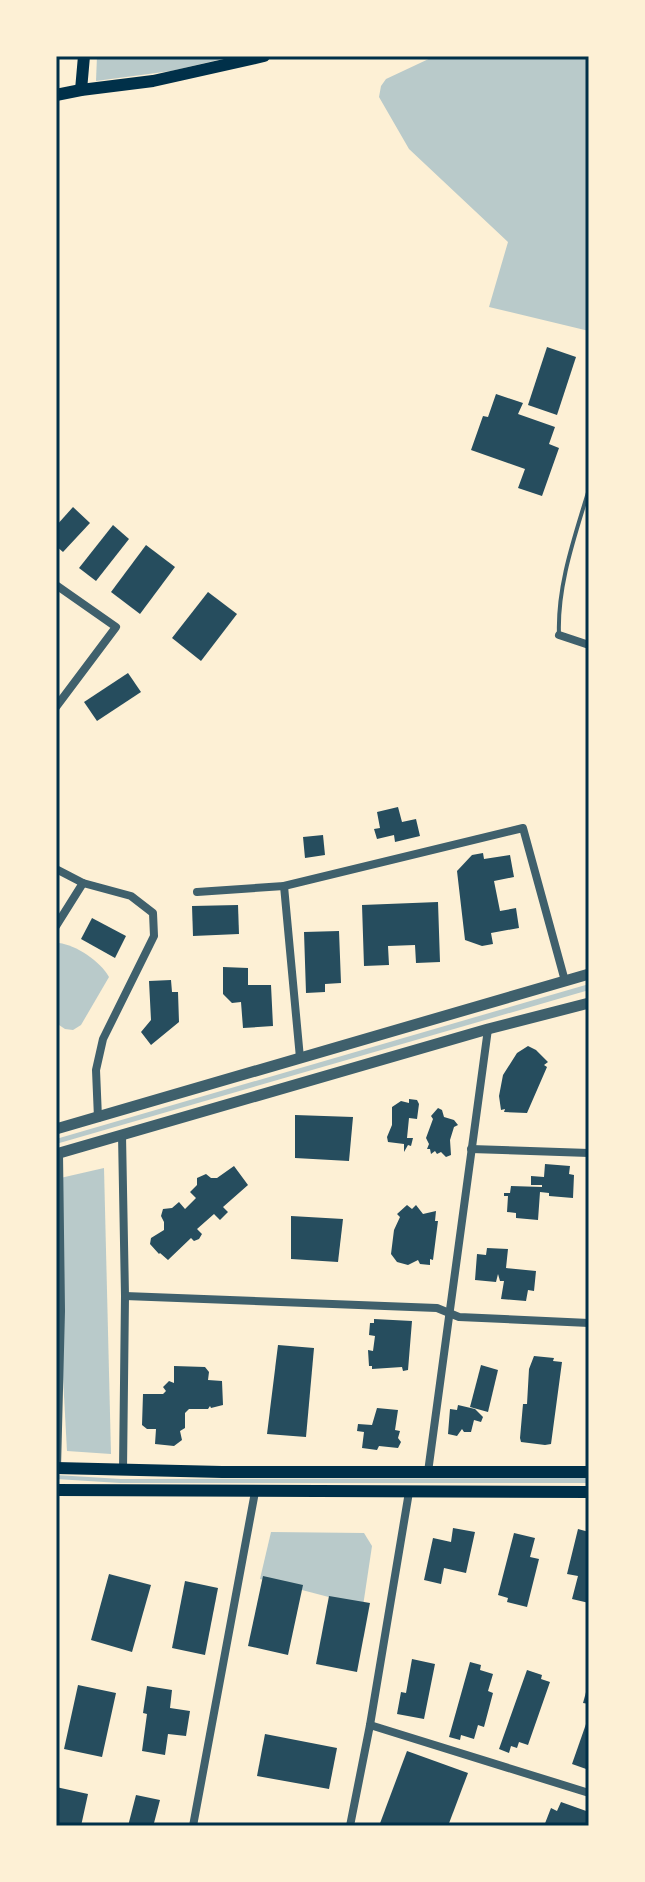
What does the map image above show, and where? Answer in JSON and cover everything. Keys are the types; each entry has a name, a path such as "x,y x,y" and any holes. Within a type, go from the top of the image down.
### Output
{"main road":[{"path":"81,90 84,56"},
{"path":"56,95 153,81 264,56"},
{"path":"56,1468 589,1472"},
{"path":"56,1490 589,1492"}],"street":[{"path":"56,585 116,627 56,707"},
{"path":"559,635 589,645"},
{"path":"197,892 284,886 523,828 565,981"},
{"path":"56,869 83,883 131,896 153,913 154,936 103,1039 96,1070 98,1118"},
{"path":"56,926 83,883"},
{"path":"284,886 301,1039 300,1058"},
{"path":"56,1129 589,974"},
{"path":"56,1468 61,1311 58,1154 488,1029 589,1003"},
{"path":"428,1472 488,1029"},
{"path":"122,1135 125,1296 123,1470"},
{"path":"471,1149 589,1153"},
{"path":"125,1296 335,1302 437,1308 459,1317 589,1323"},
{"path":"193,1826 255,1492"},
{"path":"350,1826 409,1492"},
{"path":"370,1725 589,1793"}],"lane":[{"path":"559,635 567,568 589,489"}],"shaded area":[{"path":"97,56 235,56 171,71 96,81"},
{"path":"435,56 589,56 589,331 489,307 508,242 409,149 379,97 386,79"},
{"path":"59,943 87,955 109,977 81,1025 73,1030 56,1023 56,945"},
{"path":"589,984 589,990 56,1144 56,1139"},
{"path":"104,1168 111,1454 67,1451 56,1248 56,1179"},
{"path":"56,1475 121,1479 589,1478 589,1483 120,1483 56,1479"},
{"path":"271,1532 364,1533 372,1546 363,1606 260,1579"}],"building":[{"path":"547,347 576,357 557,415 528,405"},
{"path":"496,394 523,403 518,414 555,427 549,444 559,448 542,496 518,488 525,469 471,450 483,416 488,417"},
{"path":"73,507 90,523 63,552 56,546 56,526"},
{"path":"113,525 129,539 96,581 79,568"},
{"path":"146,545 175,567 140,614 111,592"},
{"path":"208,592 237,614 201,661 172,638"},
{"path":"128,673 141,692 97,721 84,702"},
{"path":"398,807 402,822 416,819 420,836 395,842 394,835 377,839 374,829 380,828 377,812"},
{"path":"323,835 325,855 305,858 303,837"},
{"path":"483,853 484,859 510,855 514,877 494,881 500,911 516,908 519,928 491,933 493,944 482,946 465,940 457,871 472,855"},
{"path":"438,902 440,962 416,963 415,945 388,946 389,965 364,966 362,905"},
{"path":"238,905 239,934 193,936 192,906"},
{"path":"92,918 126,936 115,958 81,939"},
{"path":"339,931 341,983 325,984 325,992 306,993 304,932"},
{"path":"223,967 248,968 248,985 271,985 273,1026 243,1028 241,1002 232,1003 223,994"},
{"path":"171,980 172,992 178,992 179,1022 151,1045 141,1032 151,1020 149,981"},
{"path":"528,1046 548,1062 544,1065 547,1067 527,1113 504,1112 499,1096 503,1075 517,1053"},
{"path":"409,1099 417,1100 419,1104 417,1119 409,1118 407,1138 413,1138 411,1146 408,1145 404,1152 404,1144 388,1142 387,1137 392,1125 392,1107 401,1101 409,1103"},
{"path":"438,1108 444,1117 458,1125 454,1127 450,1140 451,1155 446,1157 441,1152 431,1154 427,1149 431,1116"},
{"path":"295,1115 353,1117 349,1161 295,1158"},
{"path":"545,1164 570,1166 569,1174 574,1175 573,1198 540,1192 538,1220 516,1218 516,1213 507,1212 508,1196 504,1193 510,1193 511,1186 542,1187 531,1185 531,1176 544,1177"},
{"path":"234,1166 248,1185 223,1207 228,1212 220,1220 214,1214 197,1229 202,1234 199,1239 194,1241 191,1238 168,1260 159,1254 150,1244 151,1238 164,1230 163,1209 172,1208 179,1202 185,1209 196,1198 190,1192 197,1185 197,1178 206,1174 217,1178"},
{"path":"407,1205 412,1209 416,1205 423,1214 436,1211 435,1221 438,1221 430,1265 420,1264 418,1260 408,1265 397,1262 391,1254 394,1230 400,1217 397,1214"},
{"path":"291,1216 343,1219 338,1262 291,1259"},
{"path":"487,1248 508,1249 506,1268 536,1271 534,1291 528,1290 526,1301 501,1299 504,1281 500,1281 498,1274 496,1282 475,1280 477,1254 486,1255"},
{"path":"374,1319 412,1321 408,1370 403,1371 402,1367 372,1369 369,1366 368,1350 373,1351 375,1336 369,1335 370,1323 374,1323"},
{"path":"278,1345 314,1348 306,1437 267,1434"},
{"path":"534,1356 562,1362 551,1444 545,1445 521,1442 520,1438 523,1404 527,1404 529,1369"},
{"path":"481,1365 498,1370 488,1412 470,1407"},
{"path":"174,1366 205,1367 209,1372 208,1380 222,1381 223,1405 189,1409 185,1413 185,1428 180,1431 182,1440 174,1446 155,1444 156,1429 147,1429 142,1425 143,1394 163,1394 166,1391 163,1387 169,1381 174,1383"},
{"path":"458,1405 475,1409 483,1417 481,1422 474,1420 471,1432 462,1429 457,1436 448,1434 450,1409 457,1410"},
{"path":"377,1408 398,1410 395,1430 400,1431 398,1438 401,1442 398,1448 362,1448 364,1432 357,1431 358,1424 372,1425"},
{"path":"453,1528 475,1532 466,1573 444,1568 441,1584 424,1580 433,1538 451,1542"},
{"path":"578,1529 589,1532 589,1603 572,1599 578,1576 567,1574"},
{"path":"514,1533 535,1538 530,1557 539,1559 527,1607 507,1602 508,1598 498,1595"},
{"path":"109,1574 151,1585 132,1652 91,1640"},
{"path":"263,1576 303,1585 288,1655 248,1646"},
{"path":"185,1581 218,1588 205,1655 172,1648"},
{"path":"329,1596 370,1603 357,1672 316,1664"},
{"path":"412,1659 435,1664 424,1719 397,1714 401,1692 406,1693"},
{"path":"470,1662 481,1665 480,1670 493,1674 488,1691 493,1693 484,1727 478,1725 474,1739 461,1735 460,1740 449,1737"},
{"path":"527,1670 542,1675 541,1679 550,1682 528,1745 519,1742 517,1748 511,1746 509,1753 499,1749"},
{"path":"78,1685 116,1693 102,1757 64,1749"},
{"path":"589,1685 589,1704 583,1703"},
{"path":"147,1686 172,1690 170,1708 190,1711 186,1736 168,1734 165,1755 142,1751"},
{"path":"586,1724 589,1725 589,1770 572,1764"},
{"path":"265,1734 337,1748 329,1789 257,1776"},
{"path":"407,1751 468,1773 448,1826 379,1826"},
{"path":"56,1787 88,1794 81,1826 56,1826"},
{"path":"136,1795 160,1800 154,1823 162,1826 128,1826"},
{"path":"561,1802 589,1812 586,1826 544,1826 551,1808 557,1811"}]}
